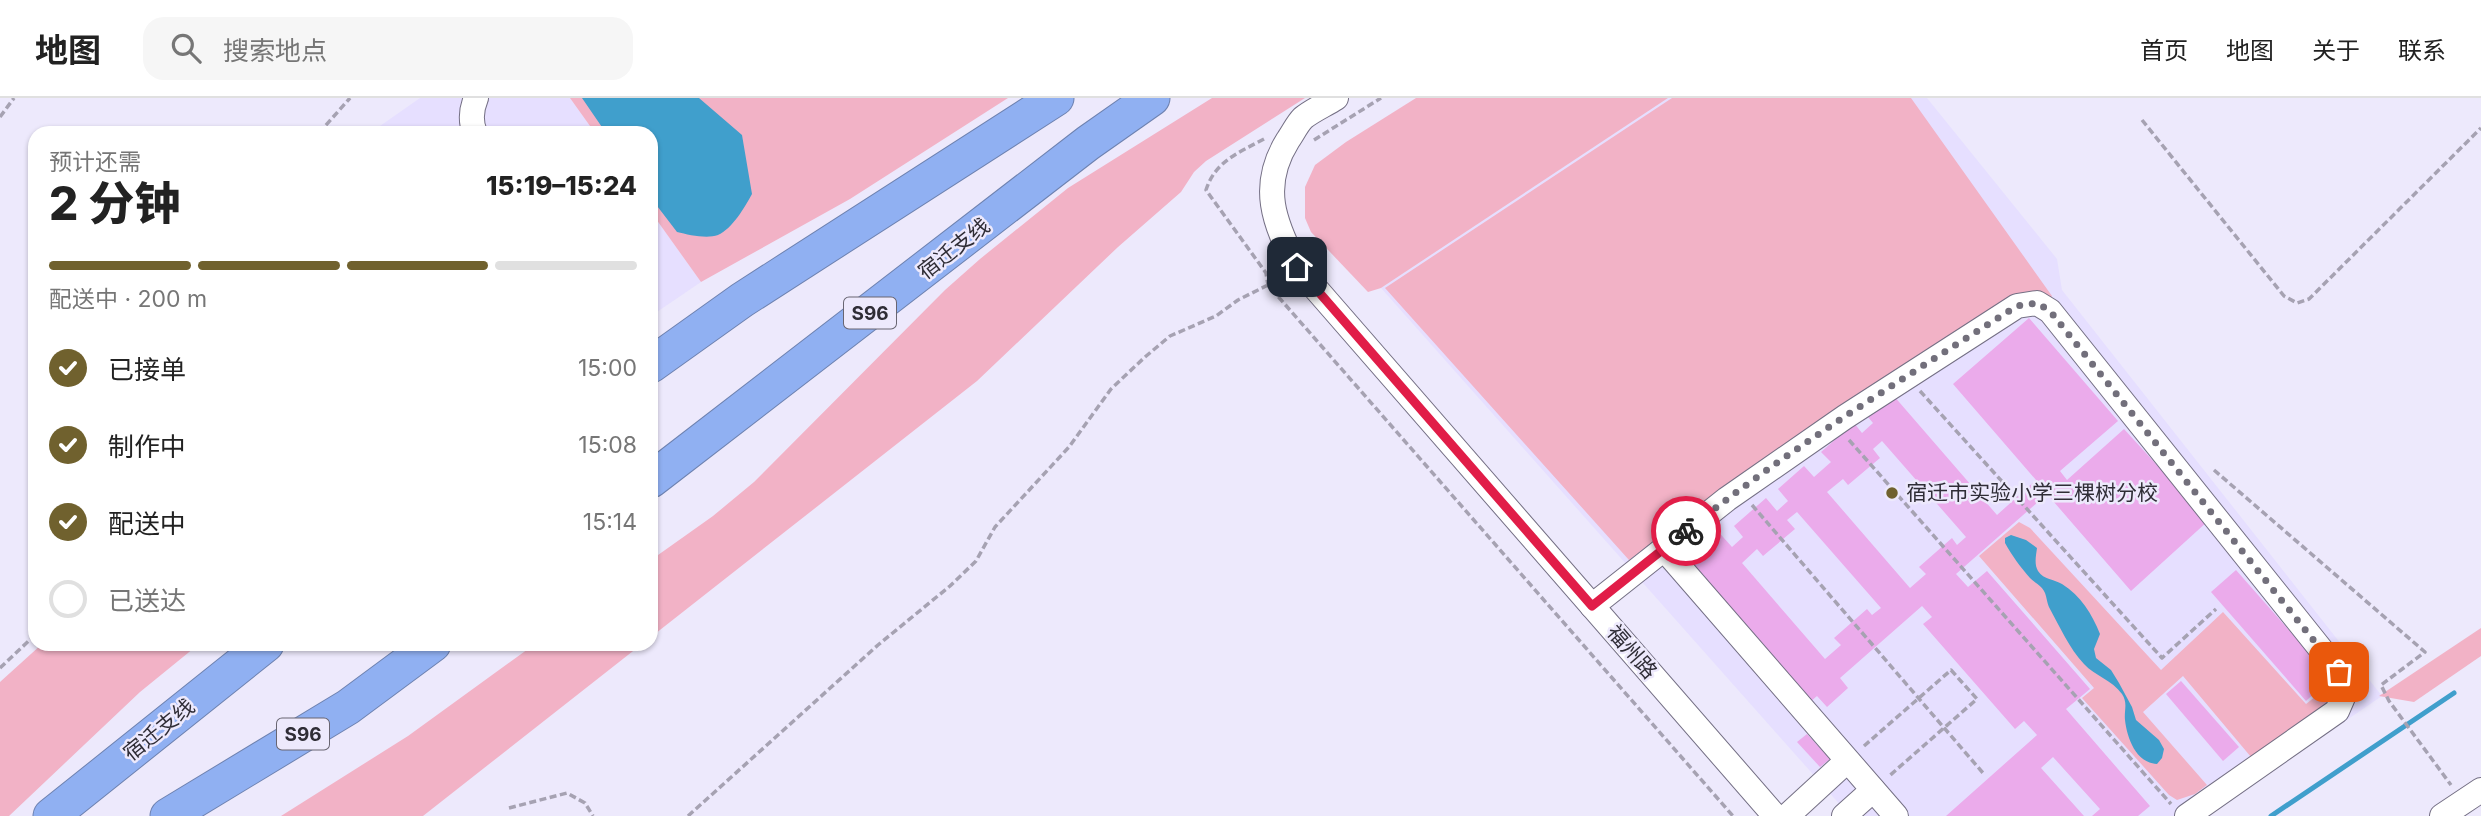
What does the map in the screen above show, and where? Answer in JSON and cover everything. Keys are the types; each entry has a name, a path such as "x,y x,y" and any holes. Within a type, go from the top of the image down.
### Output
{"highway":[{"path":"658,360 742,300 1056,98"},
{"name":"宿迁支线","path":"658,475 897,293 1088,143 1152,98"},
{"name":"宿迁支线","path":"51,816 257,651"},
{"name":"S96","path":"168,816 348,706 423,651"}],"street":[{"path":"473,126 472,109 476,98"},
{"name":"福州路","path":"1336,98 1302,119 1280,153 1273,173 1272,202 1279,231 1297,267 1775,816"},
{"path":"1592,606 1739,491 1835,424 2017,306 2037,303 2050,311 2339,672 2347,688 2337,712 2180,811"},
{"path":"1664,549 1896,816"},
{"path":"1787,816 1847,761"},
{"path":"1844,816 1873,790"},
{"path":"2442,816 2472,796"}],"path":[{"path":"0,117 14,98"},
{"path":"325,126 350,98"},
{"path":"1310,142 1381,98"},
{"path":"2142,120 2284,296 2297,303 2309,299 2481,128"},
{"path":"688,816 976,561 995,527 1069,447 1111,389 1145,357 1170,336 1216,316 1238,300 1268,285"},
{"path":"1907,376 2162,658 2216,609"},
{"path":"1835,424 2180,811"},
{"path":"2214,470 2425,652 2381,685 2411,731 2472,796"},
{"path":"1739,491 1983,773"},
{"path":"0,668 28,642"},
{"path":"1847,761 1951,670 1977,699 1873,790"},
{"path":"509,808 567,793 585,803 593,816"}],"shaded area":[{"path":"420,98 570,98 590,126 380,126"},
{"path":"570,98 1008,98 850,199 701,282 658,222 658,126 590,126"},
{"path":"1212,98 1305,98 1206,161 1194,172 1181,192 1118,247 977,381 658,632 658,555 713,516 754,482 945,290 1068,188"},
{"path":"1416,98 1668,98 1381,288 1368,292 1311,232 1305,218 1305,187 1315,165"},
{"name":"宿迁市实验小学三棵树分校","path":"1668,98 1927,98 2057,259 2062,290 2382,696 2206,816 1850,816 1381,288"},
{"path":"1672,98 1911,98 2052,296 2050,299 2029,293 2016,296 1729,487 1629,560 1385,288"},
{"path":"658,222 701,282 658,311"},
{"path":"2019,522 2030,528 2161,670 2223,612 2306,704 2325,689 2327,703 2251,757 2183,676 2143,712 2207,785 2195,794 2177,800 2169,795 2082,698 2094,688 1979,556"},
{"path":"2481,628 2481,656 2414,702 2379,696"},
{"path":"34,651 190,651 140,692 9,816 0,816 0,682"},
{"path":"525,651 633,651 423,816 281,816 408,736"}],"water":[{"path":"582,98 699,98 742,135 752,194 738,217 718,235 698,236 677,232 658,207 658,126 601,126"},
{"path":"2011,535 2026,540 2037,548 2038,571 2069,589 2089,613 2100,634 2094,649 2096,658 2111,670 2132,707 2136,720 2159,740 2164,749 2157,764 2143,759 2130,742 2124,697 2113,685 2088,668 2074,651 2049,607 2044,591 2023,570 2005,543 2005,538"}],"building":[{"path":"2029,318 2118,421 2060,471 2067,480 2124,429 2208,521 2131,591 2047,494 1956,574 1968,587 1987,571 2090,689 2066,709 2150,806 2138,816 2092,816 2100,809 2053,757 2041,768 2084,816 1946,816 2037,735 2024,721 2015,729 1923,624 1932,617 1922,606 1840,678 1848,688 1827,707 1817,696 1810,702 1682,557 1715,528 1732,547 1743,537 1734,526 1766,498 1777,511 1788,501 1778,489 1804,466 1814,477 1831,462 1821,452 1854,423 1862,433 1873,423 1868,417 1893,395 1997,515 2036,480 1953,384","holes":["1882,441 1966,537 1957,545 1952,538 1919,567 1926,574 1910,588 1827,492 1843,479 1848,485 1880,458 1873,449","1797,512 1881,608 1872,615 1867,609 1834,638 1841,645 1825,659 1742,563 1757,549 1763,556 1795,529 1787,520"]},
{"path":"2236,570 2331,678 2306,701 2211,592"},
{"path":"2181,681 2239,747 2223,761 2166,694"},
{"path":"1807,734 1830,759 1820,767 1797,742"}],"waterway":[{"path":"2271,816 2454,693"}],"way so far":[{"path":"1686,531 1727,499 1845,417 2017,306 2037,303 2050,311 2339,672"}],"place":[{"name":"宿迁市实验小学三棵树分校","path":"1892,493"}],"route":[{"path":"1297,267 1592,606 1686,531"}]}
